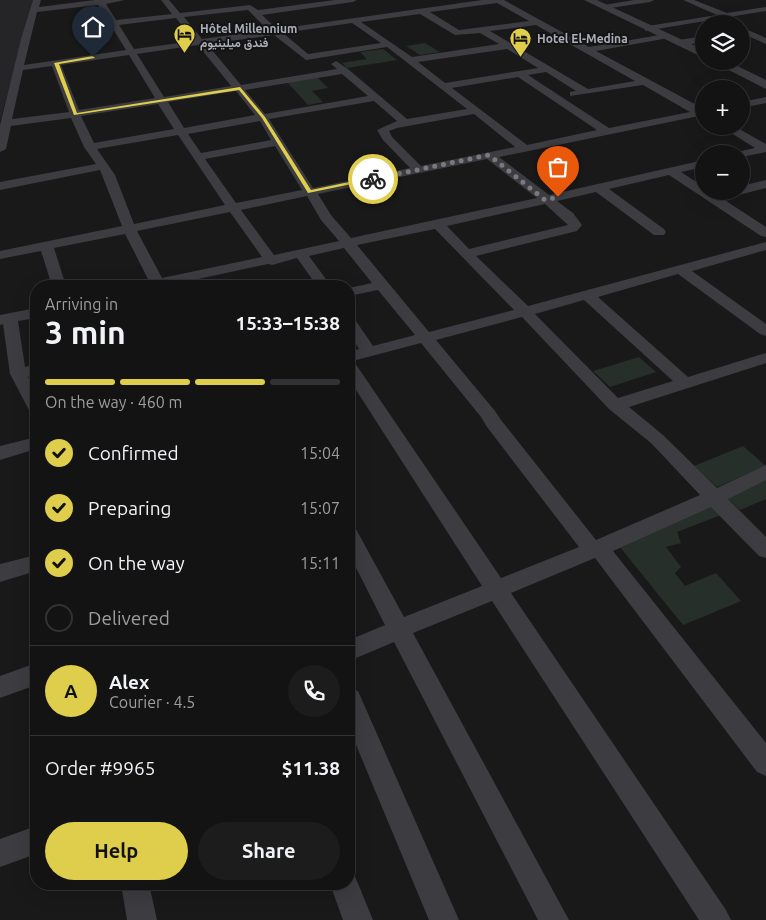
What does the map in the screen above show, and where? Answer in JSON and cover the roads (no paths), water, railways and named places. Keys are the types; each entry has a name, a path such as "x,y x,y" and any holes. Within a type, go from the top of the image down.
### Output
{"street":[{"path":"0,149 36,5 122,0"},
{"path":"165,0 264,118 326,217 489,415 493,423 591,548 598,548"},
{"path":"255,13 304,3 353,0"},
{"path":"424,0 441,8"},
{"path":"20,68 498,0 695,109"},
{"path":"589,0 695,51"},
{"path":"604,7 650,0"},
{"path":"688,0 716,15"},
{"path":"100,1 180,132 272,260"},
{"path":"113,23 250,7 275,32 306,57 389,44"},
{"path":"744,15 766,9"},
{"path":"422,11 454,33 537,22"},
{"path":"354,20 389,44 524,148"},
{"path":"648,29 695,20"},
{"path":"750,30 759,29"},
{"path":"482,30 586,92"},
{"path":"750,34 766,41"},
{"path":"588,50 663,36"},
{"path":"679,44 695,41"},
{"path":"410,60 506,46"},
{"path":"326,54 405,123"},
{"path":"56,63 90,147 109,175 129,228 152,280"},
{"path":"443,86 547,69"},
{"path":"735,70 766,85"},
{"path":"7,123 76,114 345,71"},
{"path":"520,74 607,132"},
{"path":"556,98 644,82"},
{"path":"90,147 376,98"},
{"path":"750,103 766,100"},
{"path":"418,170 387,138 382,130 389,126 474,111"},
{"path":"0,255 695,115"},
{"path":"741,135 766,149"},
{"path":"198,157 279,142"},
{"path":"750,152 766,149"},
{"path":"466,254 572,228 575,225 573,221 489,155"},
{"path":"182,280 695,165"},
{"path":"0,186 103,166"},
{"path":"671,171 695,187"},
{"path":"750,188 766,184"},
{"path":"599,188 659,232"},
{"path":"715,200 766,233"},
{"path":"438,224 615,405 657,439 766,550"},
{"path":"46,246 57,280"},
{"path":"355,355 525,312 766,246"},
{"path":"301,254 320,280"},
{"path":"680,269 766,330"},
{"path":"355,291 382,285"},
{"path":"587,295 684,382"},
{"path":"30,314 5,319 18,374 30,397"},
{"path":"355,330 368,351"},
{"path":"615,405 766,358"},
{"path":"18,374 30,371"},
{"path":"355,376 716,920"},
{"path":"0,453 30,445"},
{"path":"355,648 598,548 714,498 766,472"},
{"path":"598,548 766,763"},
{"path":"355,562 398,629 554,920"},
{"path":"0,573 30,565"},
{"path":"0,687 30,676"},
{"path":"355,713 444,920"},
{"path":"0,854 30,842"},
{"path":"136,890 142,920"},
{"path":"346,890 358,920"}],"place":[{"name":"Hôtel Millennium فندق ميلينيوم","path":"184,54"},
{"name":"Hotel El-Medina","path":"521,57"}]}
